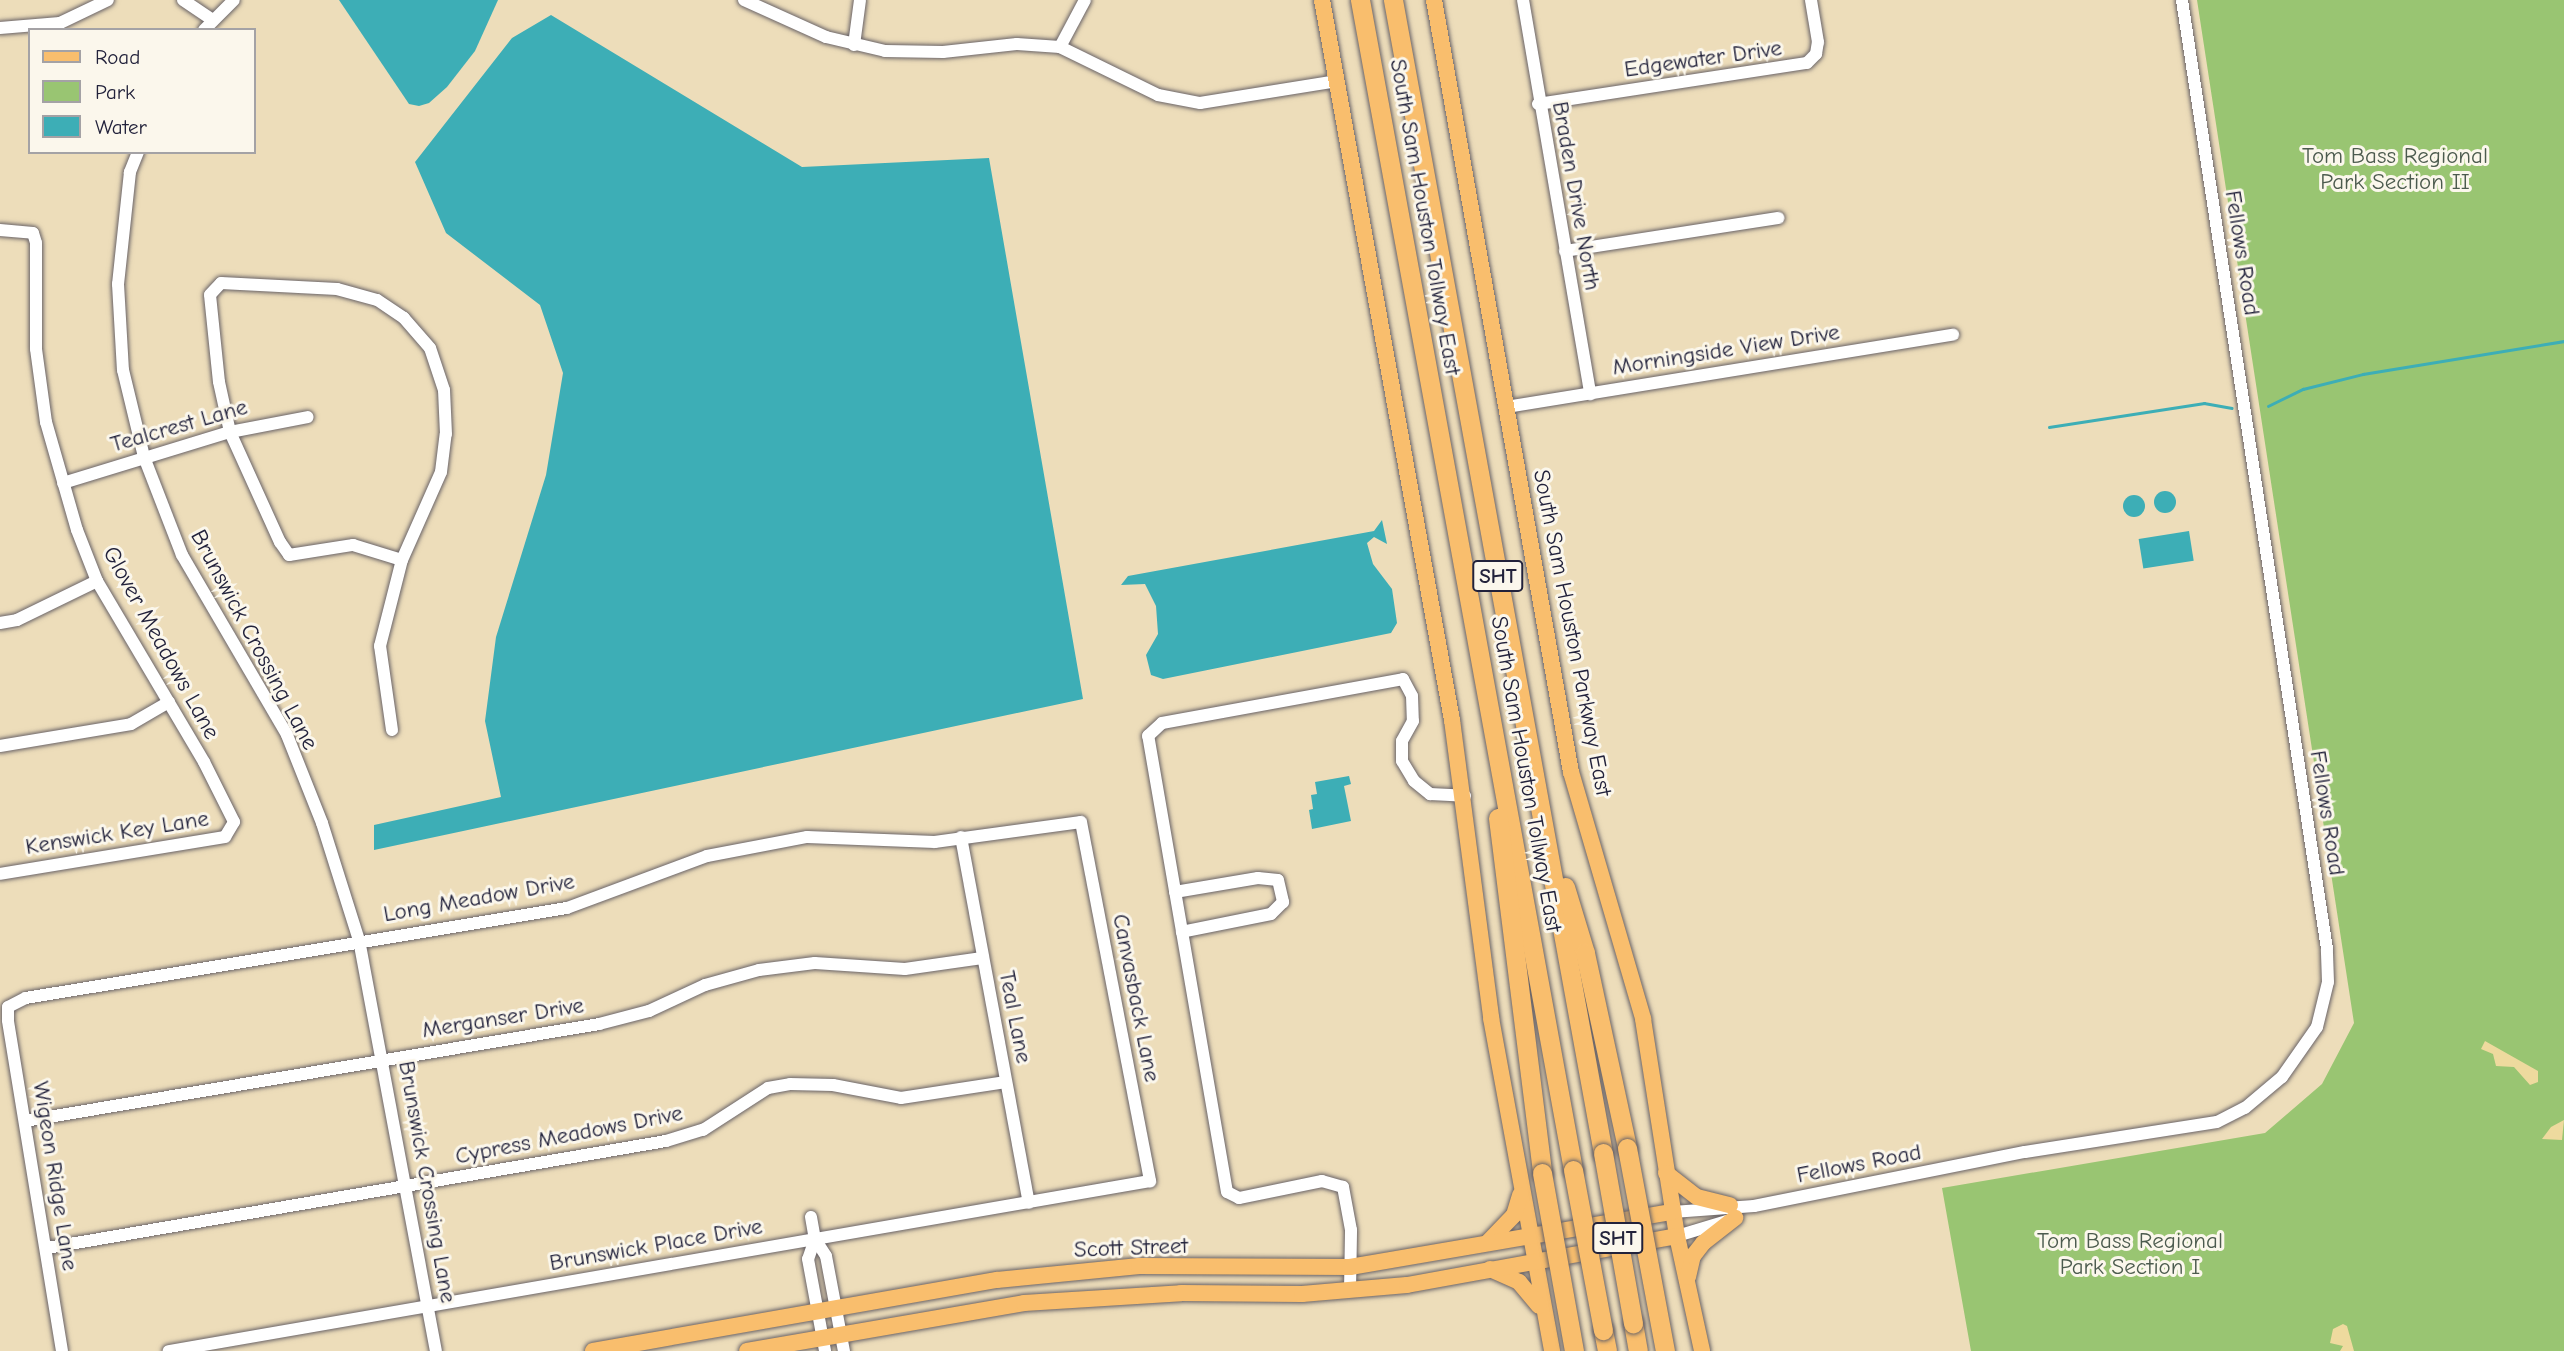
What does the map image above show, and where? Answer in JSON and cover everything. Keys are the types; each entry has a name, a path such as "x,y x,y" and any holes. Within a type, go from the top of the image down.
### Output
{"highway":[{"name":"South Sam Houston Tollway East","path":"1360,0 1606,1351"},
{"name":"South Sam Houston Tollway East","path":"1393,0 1638,1351"},
{"path":"1485,681 1505,898 1542,1173 1574,1351"},
{"path":"1537,790 1585,953 1627,1148 1665,1351"}],"main road":[{"path":"1322,0 1465,796 1490,1012 1552,1351"},
{"name":"South Sam Houston Parkway East","path":"1434,0 1571,772 1643,1019 1677,1236 1702,1351"},
{"path":"1666,1173 1697,1197 1733,1212 1693,1256 1687,1282"},
{"path":"1485,1244 1514,1215 1521,1189"},
{"name":"Scott Street","path":"593,1351 819,1314 997,1280 1139,1266 1350,1267 1673,1212"},
{"name":"Scott Street","path":"747,1351 842,1343 1024,1303 1181,1293 1350,1290 1677,1236"},
{"path":"1181,1267 1181,1293"},
{"path":"1490,1269 1519,1282 1544,1313"}],"street":[{"path":"0,28 60,23 108,0"},
{"path":"183,0 207,24 234,0"},
{"path":"744,0 776,18 854,46 943,52 1017,44 1060,47 1158,95 1200,103 1337,81"},
{"path":"854,46 860,0"},
{"path":"1060,47 1085,0"},
{"name":"Edgewater Drive","path":"1538,104 1797,67 1816,54 1811,0"},
{"name":"Fellows Road","path":"1677,1236 1754,1206 2025,1152 2217,1122 2245,1108 2282,1077 2306,1047 2322,1015 2328,982 2327,949 2182,0"},
{"name":"Braden Drive North","path":"1522,3 1590,394"},
{"name":"Brunswick Crossing Lane","path":"137,154 130,172 118,284 123,370 144,457 182,555 287,736 322,823 359,940 436,1351"},
{"path":"1565,251 1778,218"},
{"name":"Glover Meadows Lane","path":"0,230 33,233 36,349 46,422 63,483 97,580 169,702 234,822"},
{"path":"392,730 380,646 402,560 441,472 446,434 444,390 430,348 404,318 377,300 337,289 221,283 210,295 219,382 230,432 253,489 289,555 354,545 402,560"},
{"name":"Morningside View Drive","path":"1506,407 1953,335"},
{"name":"Tealcrest Lane","path":"63,483 230,432 308,417"},
{"path":"0,623 17,620 97,580"},
{"path":"1350,1290 1351,1230 1343,1186 1322,1181 1239,1198 1227,1192 1148,736 1162,723 1403,679 1412,696 1413,721 1402,741 1402,761 1414,781 1430,794 1465,796"},
{"path":"0,746 131,724 169,702"},
{"name":"Kenswick Key Lane","path":"0,874 225,836 234,822"},
{"name":"Long Meadow Drive","path":"8,1007 26,998 359,940 567,908 707,856 807,837 935,842 1081,822"},
{"name":"Canvasback Lane","path":"1081,822 1150,1181"},
{"name":"Teal Lane","path":"961,838 1029,1203"},
{"path":"1175,892 1258,878 1278,880 1283,902 1270,914 1182,932"},
{"name":"Merganser Drive","path":"26,1121 610,1021 759,970 815,963 905,969 982,958"},
{"name":"Wigeon Ridge Lane","path":"8,1007 62,1351"},
{"name":"Cypress Meadows Drive","path":"47,1248 687,1136 758,1093 790,1084 833,1085 901,1098 1006,1082"},
{"name":"Brunswick Place Drive","path":"169,1351 1150,1181"},
{"name":"Fellows Road","path":"1673,1212 1733,1212"},
{"path":"811,1217 815,1239 826,1256 842,1343"},
{"path":"815,1239 808,1259 824,1345"}],"green space":[{"name":"Tom Bass Regional Park Section II","path":"2197,0 2564,0 2564,1351 1971,1351 1942,1188 2265,1133 2322,1084 2354,1023"}],"sand":[{"path":"2485,1041 2538,1071 2538,1082 2530,1085 2514,1067 2496,1066 2493,1054 2481,1049"},
{"path":"2564,1120 2562,1140 2542,1139 2551,1127"},
{"path":"2343,1324 2347,1326 2354,1351 2340,1351 2343,1346 2330,1343 2333,1329"}],"water":[{"path":"339,0 498,0 475,51 447,87 429,103 419,106 409,104"},
{"path":"551,15 802,167 989,158 1083,699 374,850 374,825 501,797 485,721 496,637 546,475 563,373 540,305 446,233 415,162 512,38"},
{"path":"2161,491 2169,491 2176,498 2176,506 2169,513 2161,513 2154,506 2154,498"},
{"path":"2134,495 2142,498 2145,506 2142,514 2134,517 2126,514 2123,506 2126,498"},
{"path":"1382,520 1387,544 1374,537 1367,543 1373,564 1392,589 1397,623 1391,633 1163,679 1151,675 1146,655 1158,634 1156,606 1145,584 1121,585 1128,576 1374,531"},
{"path":"2189,531 2194,561 2143,569 2139,539"},
{"path":"1349,776 1351,784 1344,786 1351,821 1312,829 1309,810 1313,809 1311,795 1317,794 1315,782"}],"waterway":[{"path":"2268,406 2303,389 2363,374 2564,341"},
{"path":"2049,427 2204,403 2232,408"}],"park label":[{"name":"Tom Bass Regional Park Section I","path":"2130,1254"}]}
